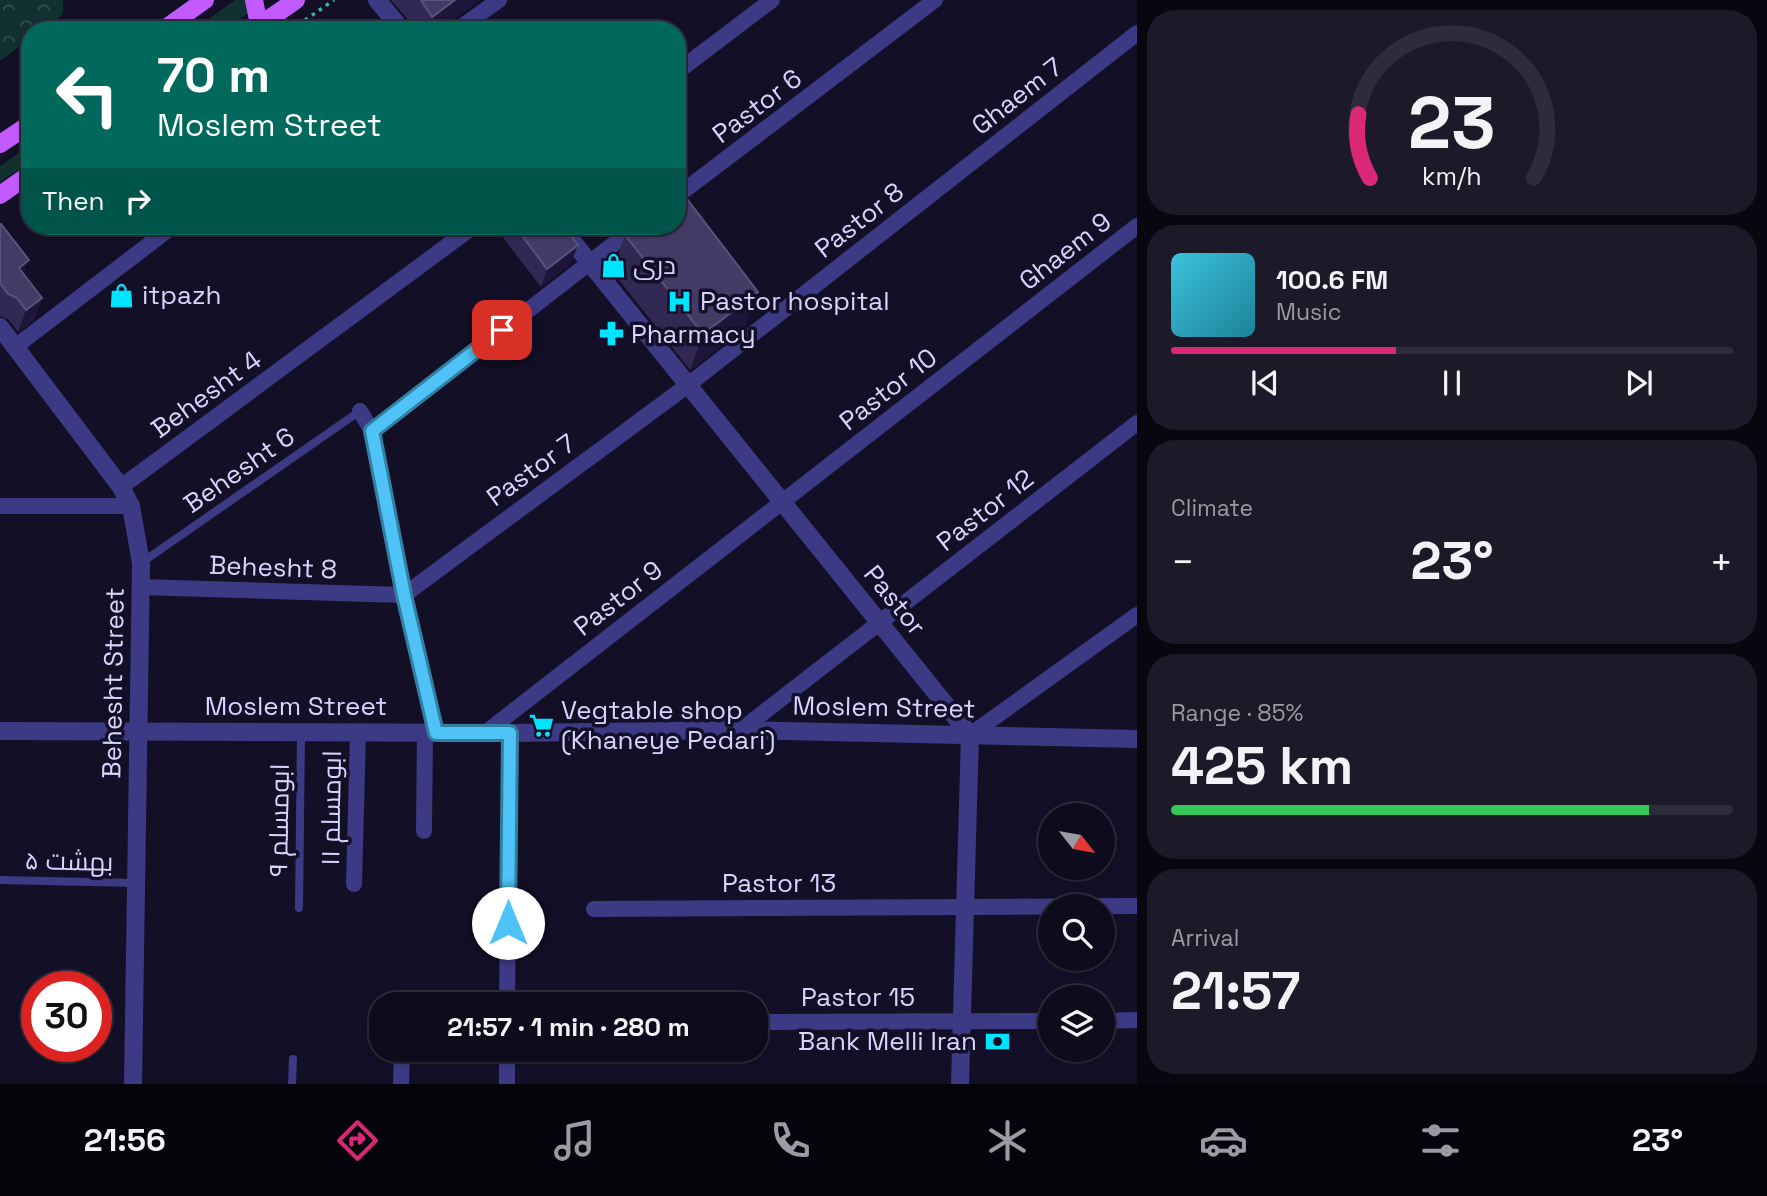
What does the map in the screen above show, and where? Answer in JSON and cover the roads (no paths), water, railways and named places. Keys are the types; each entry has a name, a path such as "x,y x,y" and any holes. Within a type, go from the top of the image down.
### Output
{"main road":[{"path":"176,21 205,0"},
{"path":"254,0 256,21"},
{"path":"266,21 296,0"},
{"path":"0,145 21,130"},
{"path":"0,195 21,180"}],"street":[{"path":"377,0 394,21"},
{"path":"470,21 499,0"},
{"name":"Pastor 6","path":"686,189 935,0"},
{"path":"686,65 770,1"},
{"name":"Ghaem 7","path":"928,197 1137,33"},
{"name":"Pastor 8","path":"688,385 928,197"},
{"name":"Ghaem 9","path":"1023,315 1137,226"},
{"path":"15,347 161,235"},
{"name":"Behesht 4","path":"121,487 462,235"},
{"name":"Pastor","path":"567,235 970,735"},
{"path":"372,431 625,235"},
{"name":"Pastor 10","path":"782,502 1023,315"},
{"name":"Behesht Street","path":"0,327 121,487 131,506 141,563 133,1084"},
{"name":"Pastor 7","path":"404,595 688,385"},
{"path":"360,411 372,431 430,733 424,831"},
{"name":"Pastor 12","path":"741,730 1137,423"},
{"name":"Pastor 9","path":"485,733 782,502"},
{"path":"0,506 131,506"},
{"name":"Behesht 8","path":"140,587 404,595"},
{"path":"960,1084 970,735 1137,615"},
{"name":"Moslem Street","path":"0,731 510,733 741,730 1137,738"},
{"name":"ابومسلم ۱۱","path":"354,884 358,733"},
{"path":"508,992 510,733"},
{"name":"Pastor 13","path":"594,908 1137,906"},
{"path":"1115,1021 1137,1020"},
{"name":"Pastor 15","path":"768,1022 1038,1021"},
{"path":"401,1084 402,1062"},
{"path":"507,1062 507,1084"}],"lane":[{"name":"Behesht 6","path":"141,563 360,411"},
{"name":"ابومسلم ۹","path":"299,908 302,733"},
{"name":"بهشت ۵","path":"0,880 136,883"},
{"path":"292,1084 293,1059"}],"place":[{"name":"دری","path":"613,265"},
{"name":"itpazh","path":"122,295"},
{"name":"Pastor hospital","path":"680,301"},
{"name":"Pharmacy","path":"611,334"},
{"name":"Vegtable shop (Khaneye Pedari)","path":"541,725"},
{"name":"Bank Melli Iran","path":"997,1041"}]}
